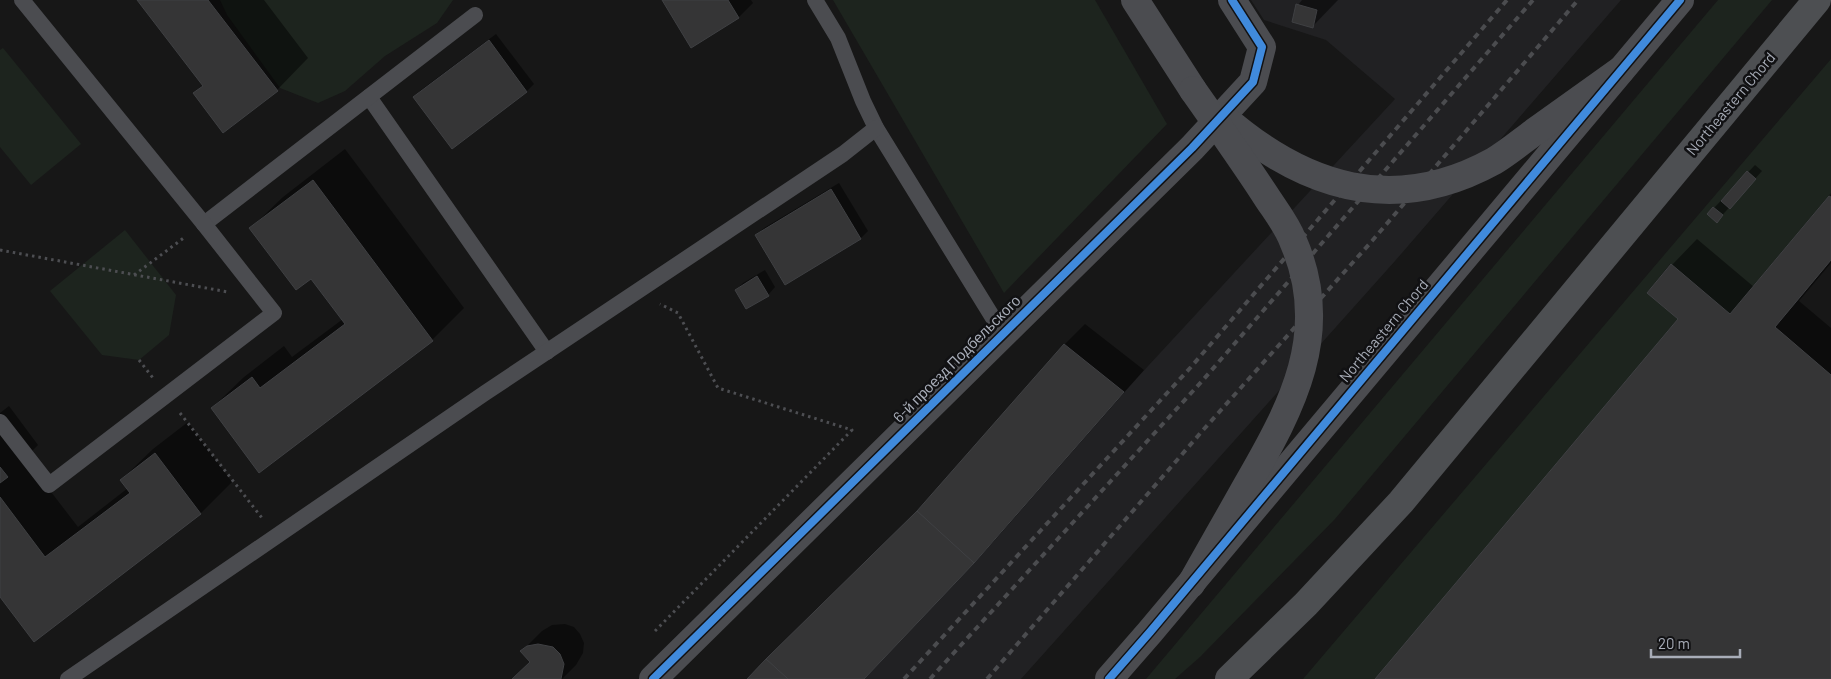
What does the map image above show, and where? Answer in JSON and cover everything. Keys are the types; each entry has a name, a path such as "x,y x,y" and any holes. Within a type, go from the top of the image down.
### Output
{"main road":[{"name":"Northeastern Chord","path":"1229,679 1306,604 1401,502 1817,0"}],"street":[{"path":"1135,0 1193,90 1235,148 1285,223 1302,265 1308,294 1310,318 1308,342 1292,402 1277,434 1191,584"},
{"name":"6-й проезд Подбельского","path":"653,679 1192,148 1253,82 1262,47 1232,0"},
{"name":"Northeastern Chord","path":"1109,679 1191,584 1680,0"},
{"path":"1193,90 1234,126 1277,157 1296,168 1340,184 1366,190 1390,190 1416,188 1443,181 1469,173 1496,160 1621,70"}],"lane":[{"path":"0,422 49,485 274,313 22,0"},
{"path":"815,0 838,38 876,128 1003,334"},
{"path":"204,224 475,15"},
{"path":"369,97 547,352"},
{"path":"68,679 547,352 843,154 876,128"}],"path":[{"path":"134,275 204,224"},
{"path":"0,250 262,298"},
{"path":"637,292 678,313 718,388 852,430 655,631"},
{"path":"166,395 276,536"}],"shaded area":[{"path":"220,0 453,0 437,23 385,56 345,91 318,103 280,88 227,15"},
{"path":"833,0 1095,0 1167,124 1004,293"},
{"path":"1251,0 1621,0 1395,261 1021,679 864,679 974,563 1124,392 1395,99 1326,40 1264,20"},
{"path":"1718,0 1772,0 1335,519 1200,657 1175,679 1146,679"},
{"path":"3,48 81,144 31,185 0,147 0,50"},
{"path":"1831,59 1831,193 1730,314 1670,264 1647,293 1678,319 1375,679 1303,679"},
{"path":"125,230 176,295 169,335 139,360 102,355 50,291"}],"building":[{"path":"137,0 208,0 278,91 223,133 193,93 203,86"},
{"path":"662,0 728,0 739,18 691,48"},
{"path":"1296,4 1317,10 1313,28 1292,22"},
{"path":"489,40 527,92 452,149 413,97"},
{"path":"1747,171 1756,179 1730,209 1721,201"},
{"path":"313,180 433,341 259,473 211,408 252,377 260,388 345,324 311,279 296,290 249,228"},
{"path":"831,189 861,239 785,285 755,235"},
{"path":"1829,196 1831,197 1831,260 1775,327 1831,375 1831,679 1375,679 1678,319 1647,293 1671,264 1730,314"},
{"path":"1713,207 1723,215 1717,223 1707,214"},
{"path":"757,276 769,296 746,309 735,290"},
{"path":"1064,344 1124,392 974,563 917,511"},
{"path":"155,453 201,514 34,642 0,597 0,497 45,557 130,493 120,480"},
{"path":"0,467 8,477 0,483"},
{"path":"917,511 974,563 864,679 788,679 766,659"},
{"path":"538,644 553,647 560,654 564,664 561,679 512,679 530,662 520,651 527,646"},
{"path":"766,659 788,679 747,679"}],"railway":[{"path":"904,679 1191,367 1507,0"},
{"path":"930,679 1203,380 1533,0"},
{"path":"987,679 1204,429 1372,241 1578,0"}],"cycle path":[{"path":"653,679 1192,148 1253,82 1262,47 1232,0"},
{"path":"1109,679 1680,0"}]}
